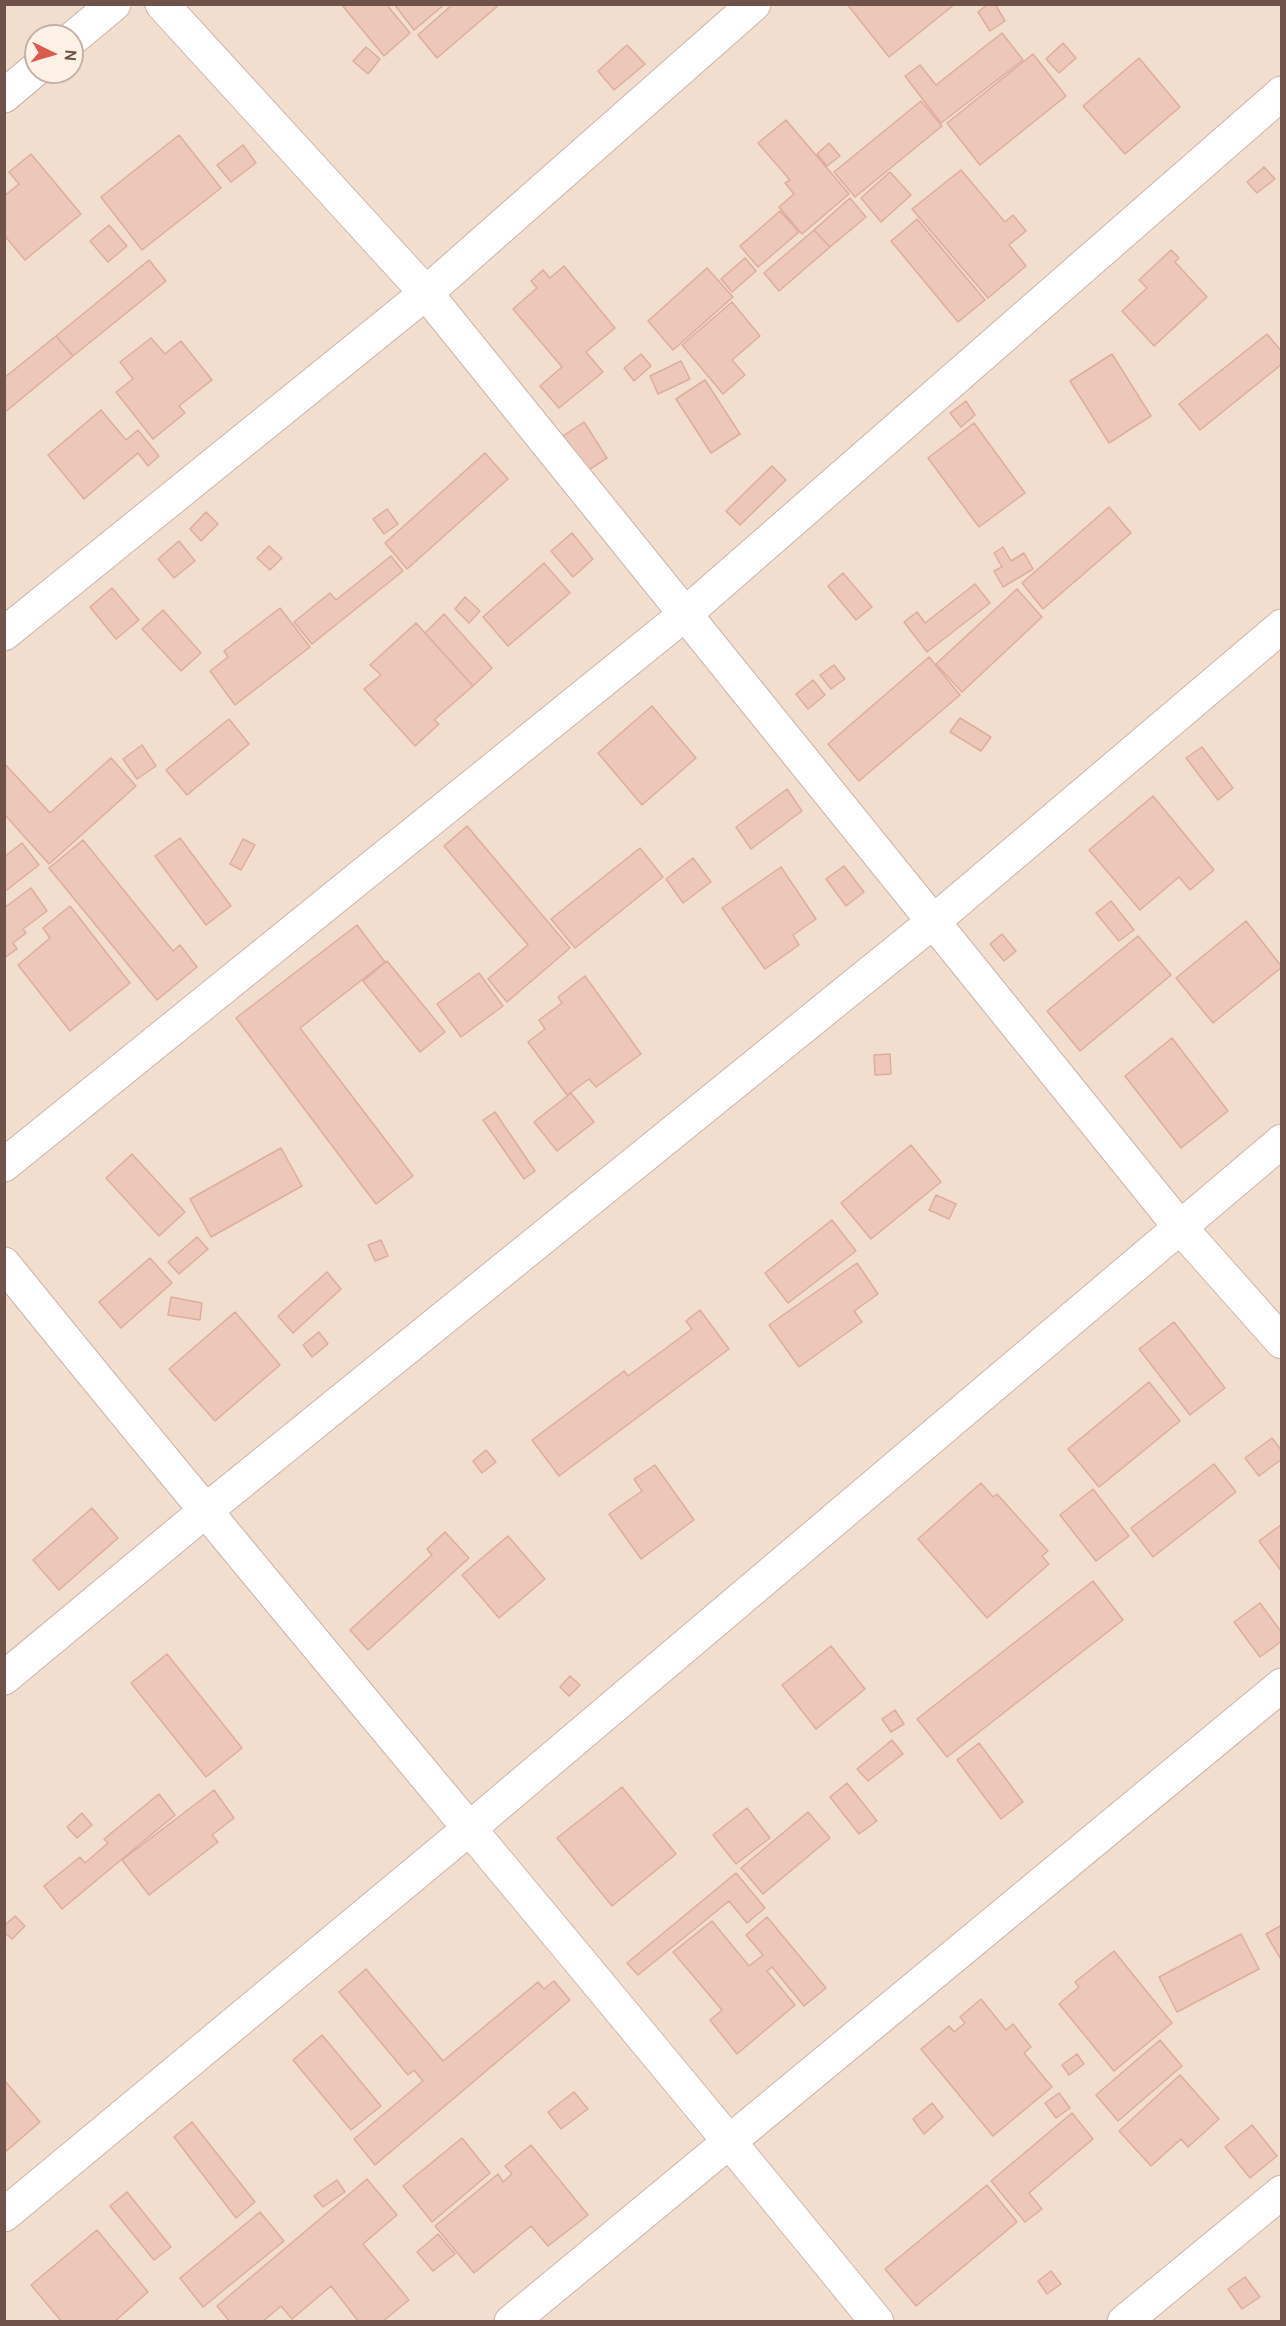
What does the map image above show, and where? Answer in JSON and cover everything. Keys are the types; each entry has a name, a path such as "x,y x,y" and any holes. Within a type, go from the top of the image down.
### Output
{"street":[{"path":"84,29 114,4"},
{"path":"162,4 426,293 1179,1226 1281,1342"},
{"path":"4,634 426,293 754,4"},
{"path":"4,96 24,79"},
{"path":"4,1166 684,615 1281,93"},
{"path":"4,1678 204,1512 934,921 1281,626"},
{"path":"4,2215 470,1828 1281,1141"},
{"path":"4,1264 204,1512 730,2140 878,2322"},
{"path":"511,2322 1281,1685"},
{"path":"1124,2322 1281,2192"}],"shaded area":[{"path":"5,5 1281,5 1281,2321 5,2321"}],"building":[{"path":"341,4 386,4 410,33 384,56"},
{"path":"394,4 445,4 414,30"},
{"path":"453,4 500,4 437,58 418,35"},
{"path":"847,4 955,4 889,57"},
{"path":"988,4 995,4 1005,21 990,31 978,12"},
{"path":"1002,33 1023,60 941,123 905,76 920,65 936,85"},
{"path":"1063,43 1076,58 1059,73 1046,59"},
{"path":"627,45 645,64 614,90 598,71"},
{"path":"366,47 380,59 368,74 353,61"},
{"path":"1033,54 1066,96 980,165 947,123"},
{"path":"1139,58 1180,107 1125,154 1083,106"},
{"path":"921,101 942,126 855,197 834,172"},
{"path":"786,120 849,194 802,234 779,207 794,194 785,183 790,180 758,143"},
{"path":"179,135 221,188 142,250 101,197"},
{"path":"829,143 840,156 827,166 817,154"},
{"path":"243,145 256,163 231,182 217,165"},
{"path":"31,154 81,214 25,260 4,235 4,196 19,184 9,172"},
{"path":"1264,167 1275,179 1257,193 1247,182"},
{"path":"961,170 1005,222 1013,215 1026,231 1009,245 1026,266 988,298 912,209"},
{"path":"890,172 911,195 881,222 861,198"},
{"path":"850,198 866,217 830,247 814,230"},
{"path":"780,211 799,232 758,267 740,246"},
{"path":"917,219 985,300 958,322 891,241"},
{"path":"109,225 127,246 108,262 90,241"},
{"path":"814,230 830,247 779,291 764,273"},
{"path":"1171,250 1179,258 1175,262 1207,297 1154,346 1122,311 1147,288 1139,280"},
{"path":"745,258 756,271 732,292 721,279"},
{"path":"149,260 166,281 73,356 56,336"},
{"path":"564,266 615,328 586,352 603,372 559,408 540,386 562,367 513,309 537,288 531,281 543,270 550,278"},
{"path":"707,268 733,297 673,350 648,321"},
{"path":"732,302 760,336 732,360 745,375 723,394 682,345"},
{"path":"1267,334 1282,352 1282,364 1200,430 1179,404"},
{"path":"56,336 73,356 4,413 4,378"},
{"path":"151,338 165,354 181,341 212,380 179,406 185,413 153,439 116,392 133,379 120,362"},
{"path":"641,354 651,366 634,381 624,368"},
{"path":"1112,354 1151,416 1109,443 1070,381"},
{"path":"681,361 690,379 658,394 650,376"},
{"path":"705,380 740,434 711,453 676,399"},
{"path":"966,401 975,415 961,427 950,413"},
{"path":"101,410 126,440 138,430 159,456 148,466 138,453 84,499 48,455"},
{"path":"584,422 607,458 587,471 563,436"},
{"path":"974,423 1025,493 979,527 928,458"},
{"path":"485,453 508,479 407,569 385,543"},
{"path":"772,466 786,480 740,525 726,511"},
{"path":"1109,507 1131,533 1043,609 1022,583"},
{"path":"387,509 398,524 384,534 373,519"},
{"path":"206,512 218,524 201,541 190,529"},
{"path":"572,533 593,559 573,577 551,551"},
{"path":"179,541 195,561 174,578 158,559"},
{"path":"269,546 282,558 270,570 257,558"},
{"path":"1003,547 1011,561 1024,553 1033,569 1003,587 994,571 1002,567 994,553"},
{"path":"391,556 403,571 312,644 294,622 330,593 336,600"},
{"path":"544,563 570,593 508,646 483,617"},
{"path":"843,573 872,607 856,620 828,586"},
{"path":"975,584 990,603 927,652 904,622 917,612 925,623"},
{"path":"112,588 139,620 116,639 90,607"},
{"path":"1017,589 1042,617 962,692 936,664"},
{"path":"465,597 480,611 469,623 455,609"},
{"path":"280,608 310,647 235,705 210,671 228,657 224,651"},
{"path":"163,610 201,653 181,671 142,629"},
{"path":"444,614 492,668 473,686 425,633"},
{"path":"416,623 473,686 434,720 439,724 415,746 364,689 381,675 370,665"},
{"path":"929,657 960,695 859,781 828,744"},
{"path":"834,665 845,679 831,689 820,675"},
{"path":"813,680 825,695 808,709 796,694"},
{"path":"652,706 696,758 642,805 598,753"},
{"path":"960,718 991,737 981,751 950,732"},
{"path":"229,719 249,744 187,795 166,770"},
{"path":"142,745 156,766 137,779 123,759"},
{"path":"1202,747 1233,788 1218,800 1186,758"},
{"path":"111,758 136,786 49,864 4,814 4,763 50,813"},
{"path":"787,789 802,811 751,849 736,827"},
{"path":"1153,796 1214,870 1190,890 1179,877 1140,910 1089,850"},
{"path":"467,826 570,948 507,1002 488,979 528,945 444,846"},
{"path":"180,838 231,906 206,925 155,856"},
{"path":"243,839 255,845 241,870 230,864"},
{"path":"83,840 173,951 180,945 197,967 157,1000 49,868"},
{"path":"22,843 39,865 4,892 4,857"},
{"path":"640,848 663,877 575,948 551,919"},
{"path":"693,858 711,882 683,903 666,879"},
{"path":"844,866 864,892 846,906 826,879"},
{"path":"781,867 816,919 793,935 799,945 765,969 722,908"},
{"path":"31,888 47,911 23,929 26,933 13,943 17,949 4,958 4,908"},
{"path":"1111,901 1134,930 1119,941 1096,913"},
{"path":"70,906 130,983 70,1031 18,965 50,938 43,928"},
{"path":"1246,921 1282,967 1213,1023 1176,978"},
{"path":"357,925 385,962 300,1028 413,1176 376,1204 236,1018"},
{"path":"1002,934 1016,951 1004,961 990,944"},
{"path":"1138,936 1171,975 1080,1051 1047,1011"},
{"path":"387,961 445,1032 420,1052 363,981"},
{"path":"479,973 503,1006 461,1037 437,1004"},
{"path":"585,976 641,1054 596,1087 589,1079 567,1095 528,1042 545,1029 539,1020 562,1003 558,997"},
{"path":"1172,1038 1228,1111 1181,1148 1125,1076"},
{"path":"890,1054 891,1074 875,1075 874,1055"},
{"path":"571,1093 594,1122 557,1151 534,1122"},
{"path":"495,1112 535,1171 524,1179 483,1120"},
{"path":"911,1145 941,1182 871,1239 841,1203"},
{"path":"281,1148 302,1186 211,1237 190,1199"},
{"path":"132,1154 185,1212 159,1236 106,1178"},
{"path":"936,1195 956,1204 949,1219 929,1210"},
{"path":"832,1220 856,1251 788,1303 765,1273"},
{"path":"197,1237 208,1249 179,1274 168,1262"},
{"path":"381,1240 388,1256 375,1261 368,1245"},
{"path":"150,1258 172,1283 121,1328 99,1302"},
{"path":"857,1263 878,1294 854,1311 862,1322 799,1367 769,1325"},
{"path":"327,1272 341,1289 293,1333 278,1316"},
{"path":"171,1297 202,1303 200,1320 168,1315"},
{"path":"700,1310 729,1349 559,1476 532,1440 624,1371 628,1376 692,1329 686,1321"},
{"path":"235,1312 280,1365 215,1421 169,1369"},
{"path":"1174,1322 1225,1388 1190,1415 1139,1349"},
{"path":"319,1332 328,1344 312,1357 303,1345"},
{"path":"1149,1382 1180,1421 1099,1487 1068,1449"},
{"path":"1272,1438 1282,1451 1282,1459 1259,1476 1245,1458"},
{"path":"486,1450 496,1462 482,1473 473,1461"},
{"path":"1214,1464 1236,1492 1153,1557 1131,1528"},
{"path":"655,1465 694,1520 641,1559 609,1514 642,1491 634,1479"},
{"path":"981,1483 993,1497 997,1494 1048,1551 1042,1556 1049,1564 987,1618 918,1539"},
{"path":"1093,1489 1129,1536 1096,1561 1060,1515"},
{"path":"92,1508 118,1538 59,1590 33,1560"},
{"path":"1282,1524 1282,1572 1259,1541"},
{"path":"445,1532 469,1558 368,1650 350,1630 432,1555 427,1549"},
{"path":"508,1536 545,1579 499,1618 462,1575"},
{"path":"1093,1581 1123,1620 947,1757 917,1719"},
{"path":"1260,1603 1282,1633 1282,1641 1260,1657 1234,1622"},
{"path":"831,1646 865,1689 816,1729 782,1685"},
{"path":"167,1654 242,1748 206,1777 131,1683"},
{"path":"570,1676 580,1685 569,1696 560,1687"},
{"path":"895,1710 904,1724 891,1732 882,1719"},
{"path":"892,1740 903,1754 868,1781 857,1769"},
{"path":"979,1743 1023,1802 1001,1819 957,1760"},
{"path":"847,1783 877,1821 859,1834 830,1797"},
{"path":"622,1787 676,1854 612,1906 557,1838"},
{"path":"214,1790 234,1818 212,1835 218,1842 149,1895 122,1860"},
{"path":"159,1794 175,1815 62,1909 44,1886 80,1857 85,1863 108,1843 104,1839"},
{"path":"747,1808 770,1838 736,1864 713,1835"},
{"path":"808,1812 830,1838 763,1894 741,1868"},
{"path":"82,1813 92,1825 77,1838 67,1827"},
{"path":"736,1873 765,1908 747,1923 729,1901 638,1975 627,1963"},
{"path":"15,1916 25,1926 12,1939 4,1932 4,1926"},
{"path":"767,1917 826,1988 804,2006 772,1967 767,1971 795,2005 737,2054 710,2020 722,2010 673,1952 712,1921 749,1966 763,1955 746,1935"},
{"path":"1282,1925 1282,1961 1266,1934"},
{"path":"1241,1934 1259,1969 1177,2012 1159,1977"},
{"path":"1114,1951 1172,2023 1114,2071 1059,2004 1079,1987 1075,1982"},
{"path":"366,1969 443,2061 538,1982 544,1989 554,1981 570,2000 375,2165 354,2139 423,2081 414,2070 408,2075 339,1992"},
{"path":"981,1999 1006,2030 1013,2024 1031,2047 1024,2053 1052,2087 993,2136 921,2049 949,2026 954,2032 965,2023 960,2017"},
{"path":"322,2035 381,2106 351,2130 293,2060"},
{"path":"1160,2040 1182,2066 1118,2121 1096,2095"},
{"path":"1077,2054 1084,2064 1069,2075 1062,2065"},
{"path":"1180,2075 1219,2119 1188,2147 1181,2139 1151,2166 1119,2131"},
{"path":"4,2080 40,2122 4,2153"},
{"path":"574,2092 588,2109 561,2129 548,2112"},
{"path":"1059,2093 1070,2108 1056,2118 1045,2103"},
{"path":"932,2103 943,2117 924,2134 913,2119"},
{"path":"1072,2113 1093,2139 1029,2193 1042,2209 1025,2222 991,2181"},
{"path":"192,2122 255,2202 236,2218 174,2137"},
{"path":"1252,2125 1277,2156 1250,2178 1225,2147"},
{"path":"462,2138 490,2173 432,2222 403,2186"},
{"path":"531,2145 588,2215 548,2246 531,2226 474,2273 435,2226 498,2174 503,2182 512,2174 505,2166"},
{"path":"367,2179 397,2215 363,2244 409,2300 382,2322 359,2322 331,2286 292,2319 281,2306 262,2322 230,2322 217,2306"},
{"path":"337,2180 345,2192 323,2207 314,2196"},
{"path":"987,2185 1017,2222 916,2306 885,2269"},
{"path":"127,2192 171,2247 154,2260 110,2206"},
{"path":"260,2212 284,2241 203,2307 180,2278"},
{"path":"97,2230 148,2292 114,2322 62,2322 31,2285"},
{"path":"438,2234 455,2254 433,2271 417,2252"},
{"path":"1051,2271 1061,2284 1047,2294 1038,2281"},
{"path":"1245,2277 1260,2297 1242,2309 1228,2289"}]}
